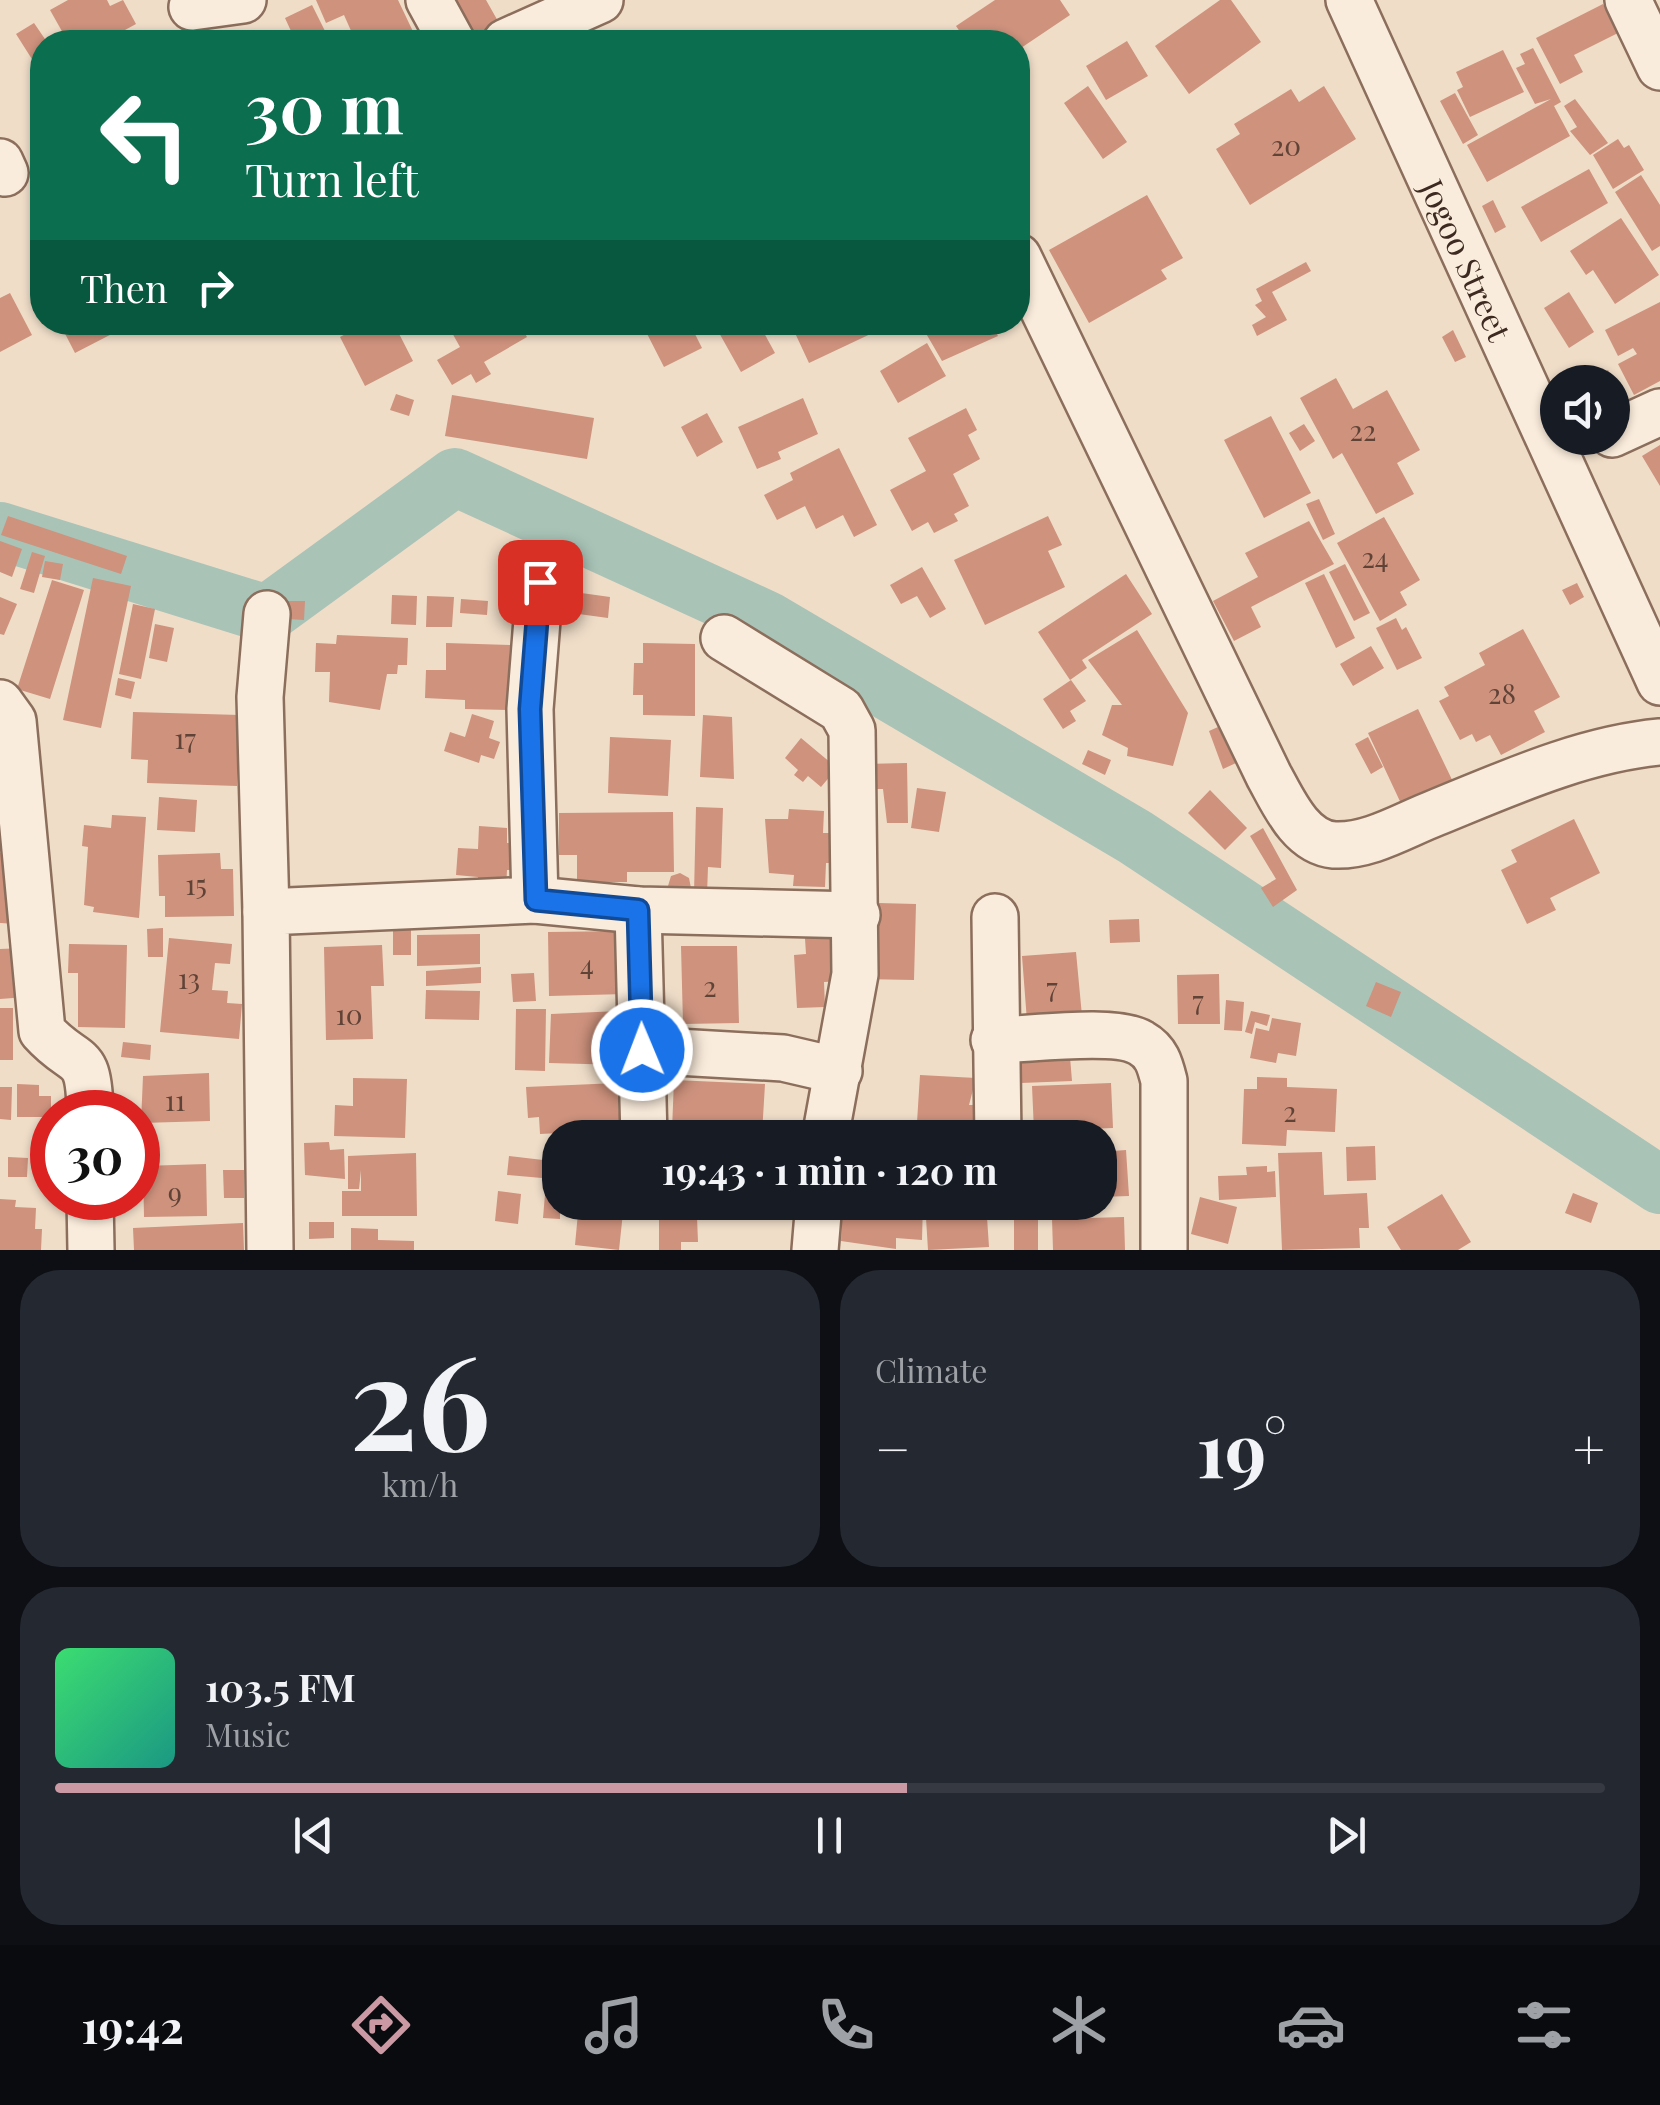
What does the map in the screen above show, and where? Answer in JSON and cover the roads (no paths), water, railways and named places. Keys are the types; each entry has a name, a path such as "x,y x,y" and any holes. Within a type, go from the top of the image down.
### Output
{"street":[{"path":"194,16 243,0"},
{"path":"429,0 445,30"},
{"path":"533,30 600,0"},
{"name":"Jogoo Street","path":"1350,0 1660,682"},
{"path":"1628,0 1660,67"},
{"path":"1030,282 1269,776 1288,811 1308,834 1333,845 1365,842 1538,772 1634,744 1660,742"},
{"path":"1630,426 1660,412"},
{"path":"1558,458 1565,455"},
{"path":"536,900 530,709 540,582"},
{"path":"267,614 260,697 270,1250"},
{"path":"724,638 841,710 852,730 856,974 829,1120"},
{"path":"0,703 13,720 42,1031 56,1046 76,1055 89,1078 89,1090"},
{"path":"266,912 536,900 638,910 857,915"},
{"path":"638,910 644,1120"},
{"path":"994,917 997,1120"},
{"path":"994,1040 1119,1037 1139,1042 1158,1057 1164,1081 1164,1250"},
{"path":"642,1050 783,1058 839,1072"},
{"path":"90,1220 91,1250"},
{"path":"815,1250 818,1220"}],"waterway":[{"path":"0,531 267,614 455,477 767,620 1135,837 1660,1185"}]}
